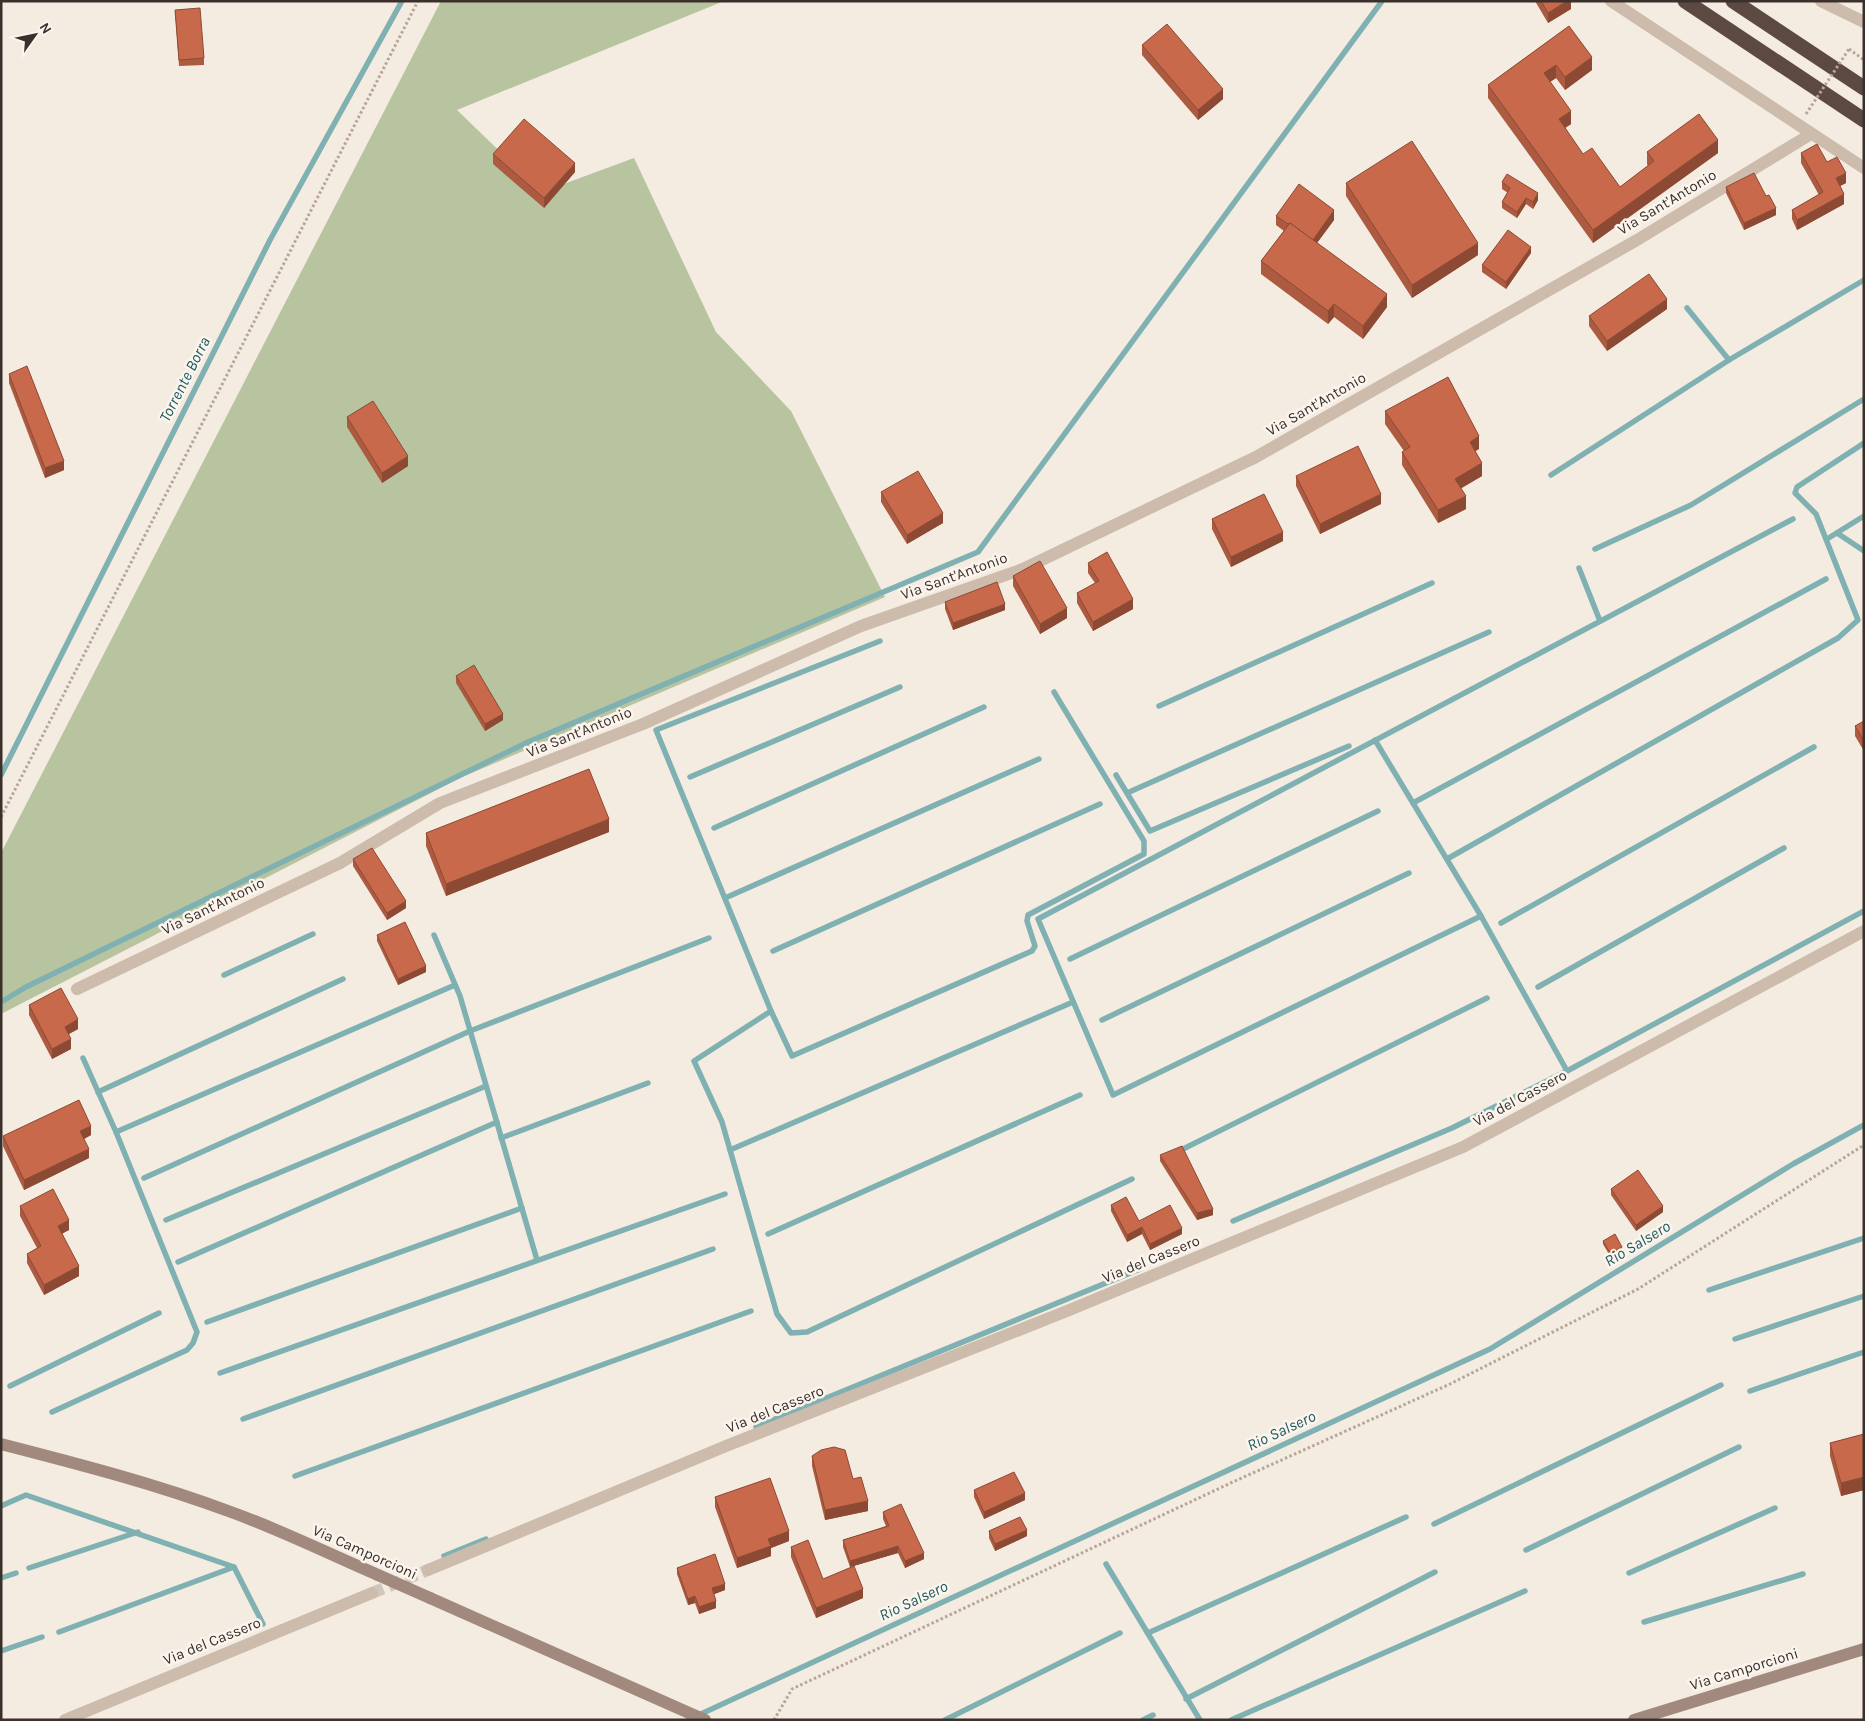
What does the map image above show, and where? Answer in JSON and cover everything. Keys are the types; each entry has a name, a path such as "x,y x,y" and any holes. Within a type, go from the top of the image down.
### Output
{"highway":[{"path":"1686,1 1864,120"},
{"path":"1733,1 1864,88"}],"main road":[{"name":"Via Camporcioni","path":"1,1444 129,1477 233,1513 378,1574 705,1720"},
{"name":"Via Camporcioni","path":"1634,1720 1864,1649"}],"street":[{"path":"1612,1 1864,168"},
{"path":"1821,1 1864,22"},
{"name":"Via Sant'Antonio","path":"77,989 340,863 440,803 643,724 861,626 1023,569 1256,457 1637,240 1811,134"},
{"name":"Via del Cassero","path":"428,1570 726,1446 1067,1311 1463,1147 1864,931"},
{"name":"Via del Cassero","path":"65,1720 372,1593"}],"path":[{"path":"1,817 418,1"},
{"path":"1806,114 1849,49 1864,60"},
{"path":"774,1720 792,1689 1209,1494 1450,1384 1638,1289 1864,1145"}],"green space":[{"path":"441,1 724,1 457,110 542,192 634,158 716,332 791,411 885,597 460,778 1,1014 1,853"}],"building":[{"path":"1541,1 1567,1 1548,13"},
{"path":"200,8 204,58 179,60 175,10"},
{"path":"1167,24 1223,89 1198,110 1142,45"},
{"path":"1569,26 1592,57 1565,77 1556,65 1544,73 1571,111 1559,119 1583,154 1592,148 1620,187 1654,161 1647,152 1699,114 1718,140 1593,230 1488,85"},
{"path":"524,119 575,163 544,198 493,154"},
{"path":"1412,141 1478,243 1412,285 1346,183"},
{"path":"1817,144 1827,162 1837,157 1846,173 1836,178 1844,194 1797,220 1792,210 1823,192 1801,153"},
{"path":"1754,173 1766,196 1769,195 1776,208 1744,223 1726,187"},
{"path":"1507,174 1538,193 1533,202 1526,198 1517,212 1502,202 1510,188 1502,182"},
{"path":"1299,184 1334,210 1313,240 1290,223 1288,224 1276,216"},
{"path":"1290,223 1387,294 1363,326 1334,304 1328,311 1261,261"},
{"path":"1508,230 1531,247 1506,282 1482,265"},
{"path":"1649,274 1667,299 1607,341 1589,316"},
{"path":"27,366 64,461 45,468 9,374"},
{"path":"1448,377 1479,436 1470,442 1482,463 1455,479 1466,496 1438,510 1402,452 1410,447 1385,411"},
{"path":"373,401 408,456 382,473 347,417"},
{"path":"1358,446 1381,494 1320,524 1296,476"},
{"path":"918,471 943,513 907,535 881,492"},
{"path":"1264,494 1283,532 1231,557 1212,519"},
{"path":"1107,552 1133,599 1093,622 1077,593 1099,581 1088,563"},
{"path":"1040,561 1067,608 1040,624 1013,576"},
{"path":"997,582 1005,604 953,623 945,602"},
{"path":"474,665 503,714 485,724 456,676"},
{"path":"1864,721 1864,741 1855,726"},
{"path":"589,769 609,819 446,884 426,833"},
{"path":"372,848 406,901 387,913 353,859"},
{"path":"405,922 426,966 398,979 377,935"},
{"path":"61,988 78,1019 65,1027 71,1039 52,1049 29,1005"},
{"path":"79,1100 91,1126 80,1131 89,1149 24,1180 3,1136"},
{"path":"1182,1146 1213,1209 1197,1213 1160,1155"},
{"path":"1638,1170 1663,1206 1636,1225 1611,1189"},
{"path":"53,1189 69,1220 58,1226 79,1266 44,1285 27,1254 41,1246 20,1206"},
{"path":"1126,1197 1139,1221 1170,1205 1182,1228 1150,1244 1142,1227 1127,1235 1111,1205"},
{"path":"1615,1234 1622,1247 1610,1253 1603,1241"},
{"path":"1864,1434 1864,1477 1841,1483 1830,1443"},
{"path":"834,1447 845,1450 853,1479 861,1477 868,1501 825,1510 812,1456 821,1450"},
{"path":"1014,1472 1025,1493 984,1512 974,1490"},
{"path":"770,1478 789,1531 768,1539 771,1546 737,1558 715,1497"},
{"path":"901,1504 924,1553 905,1561 898,1546 850,1561 843,1540 889,1526 883,1512"},
{"path":"1020,1517 1027,1530 995,1544 989,1531"},
{"path":"808,1540 823,1579 854,1566 863,1589 816,1608 791,1547"},
{"path":"715,1554 725,1584 712,1588 716,1601 699,1607 695,1596 688,1599 677,1568"}],"waterway":[{"name":"Torrente Borra","path":"1,775 270,240 402,1"},
{"path":"1,1002 26,987 528,742 978,552 1382,1"},
{"path":"1551,475 1729,360 1864,280"},
{"path":"1687,308 1729,360"},
{"path":"1595,549 1691,505 1864,399"},
{"path":"1447,859 1838,638 1858,620 1816,514 1795,493 1797,487 1864,443"},
{"path":"1827,539 1864,516"},
{"path":"1481,916 1113,1095 1038,919 1793,519"},
{"path":"1837,533 1864,551"},
{"path":"1579,568 1600,621"},
{"path":"1413,803 1826,579"},
{"path":"1159,706 1432,583"},
{"path":"1127,793 1489,632"},
{"path":"880,641 656,730 771,1011 694,1061 722,1122 777,1314 791,1333 807,1332 1132,1179"},
{"path":"690,777 900,687"},
{"path":"771,1011 792,1056 1032,951 1035,946 1027,921 1028,915 1144,854 1144,841 1054,692"},
{"path":"714,828 984,707"},
{"path":"1375,740 1481,916 1567,1071"},
{"path":"1116,775 1150,831 1349,746"},
{"path":"1501,923 1814,747"},
{"path":"725,898 1039,759"},
{"path":"773,951 1100,804"},
{"path":"1070,959 1378,811"},
{"path":"1538,987 1784,848"},
{"path":"1102,1020 1409,873"},
{"path":"1233,1221 1452,1128 1567,1071 1864,911"},
{"path":"224,975 313,934"},
{"path":"434,935 460,996 537,1260"},
{"path":"144,1178 470,1031 709,938"},
{"path":"98,1092 343,979"},
{"path":"116,1132 455,985"},
{"path":"1181,1150 1487,998"},
{"path":"730,1150 1073,1002"},
{"path":"52,1412 187,1350 193,1343 197,1332 116,1132 83,1058"},
{"path":"501,1138 648,1083"},
{"path":"166,1220 486,1086"},
{"path":"768,1234 1080,1095"},
{"path":"178,1262 497,1122"},
{"name":"Rio Salsero","path":"688,1720 1490,1349 1793,1164 1864,1125"},
{"path":"220,1373 725,1194"},
{"path":"207,1322 522,1208"},
{"path":"1709,1290 1864,1238"},
{"path":"243,1419 713,1249"},
{"path":"756,1427 1140,1269"},
{"path":"1735,1339 1864,1296"},
{"path":"295,1476 751,1311"},
{"path":"10,1386 159,1313"},
{"path":"1750,1391 1864,1352"},
{"path":"1434,1524 1721,1385"},
{"path":"1526,1550 1739,1447"},
{"path":"1,1506 26,1495 234,1567 263,1624"},
{"path":"1629,1573 1775,1508"},
{"path":"1148,1633 1406,1517"},
{"path":"29,1568 138,1532"},
{"path":"444,1556 486,1539"},
{"path":"1106,1564 1200,1720"},
{"path":"59,1632 234,1567"},
{"path":"1186,1699 1435,1572"},
{"path":"1,1578 16,1573"},
{"path":"1644,1622 1803,1574"},
{"path":"1231,1720 1525,1591"},
{"path":"945,1720 1120,1633"},
{"path":"1,1651 42,1637"},
{"path":"1143,1720 1153,1715"}],"tunnel":[{"path":"372,1593 428,1570"}]}
